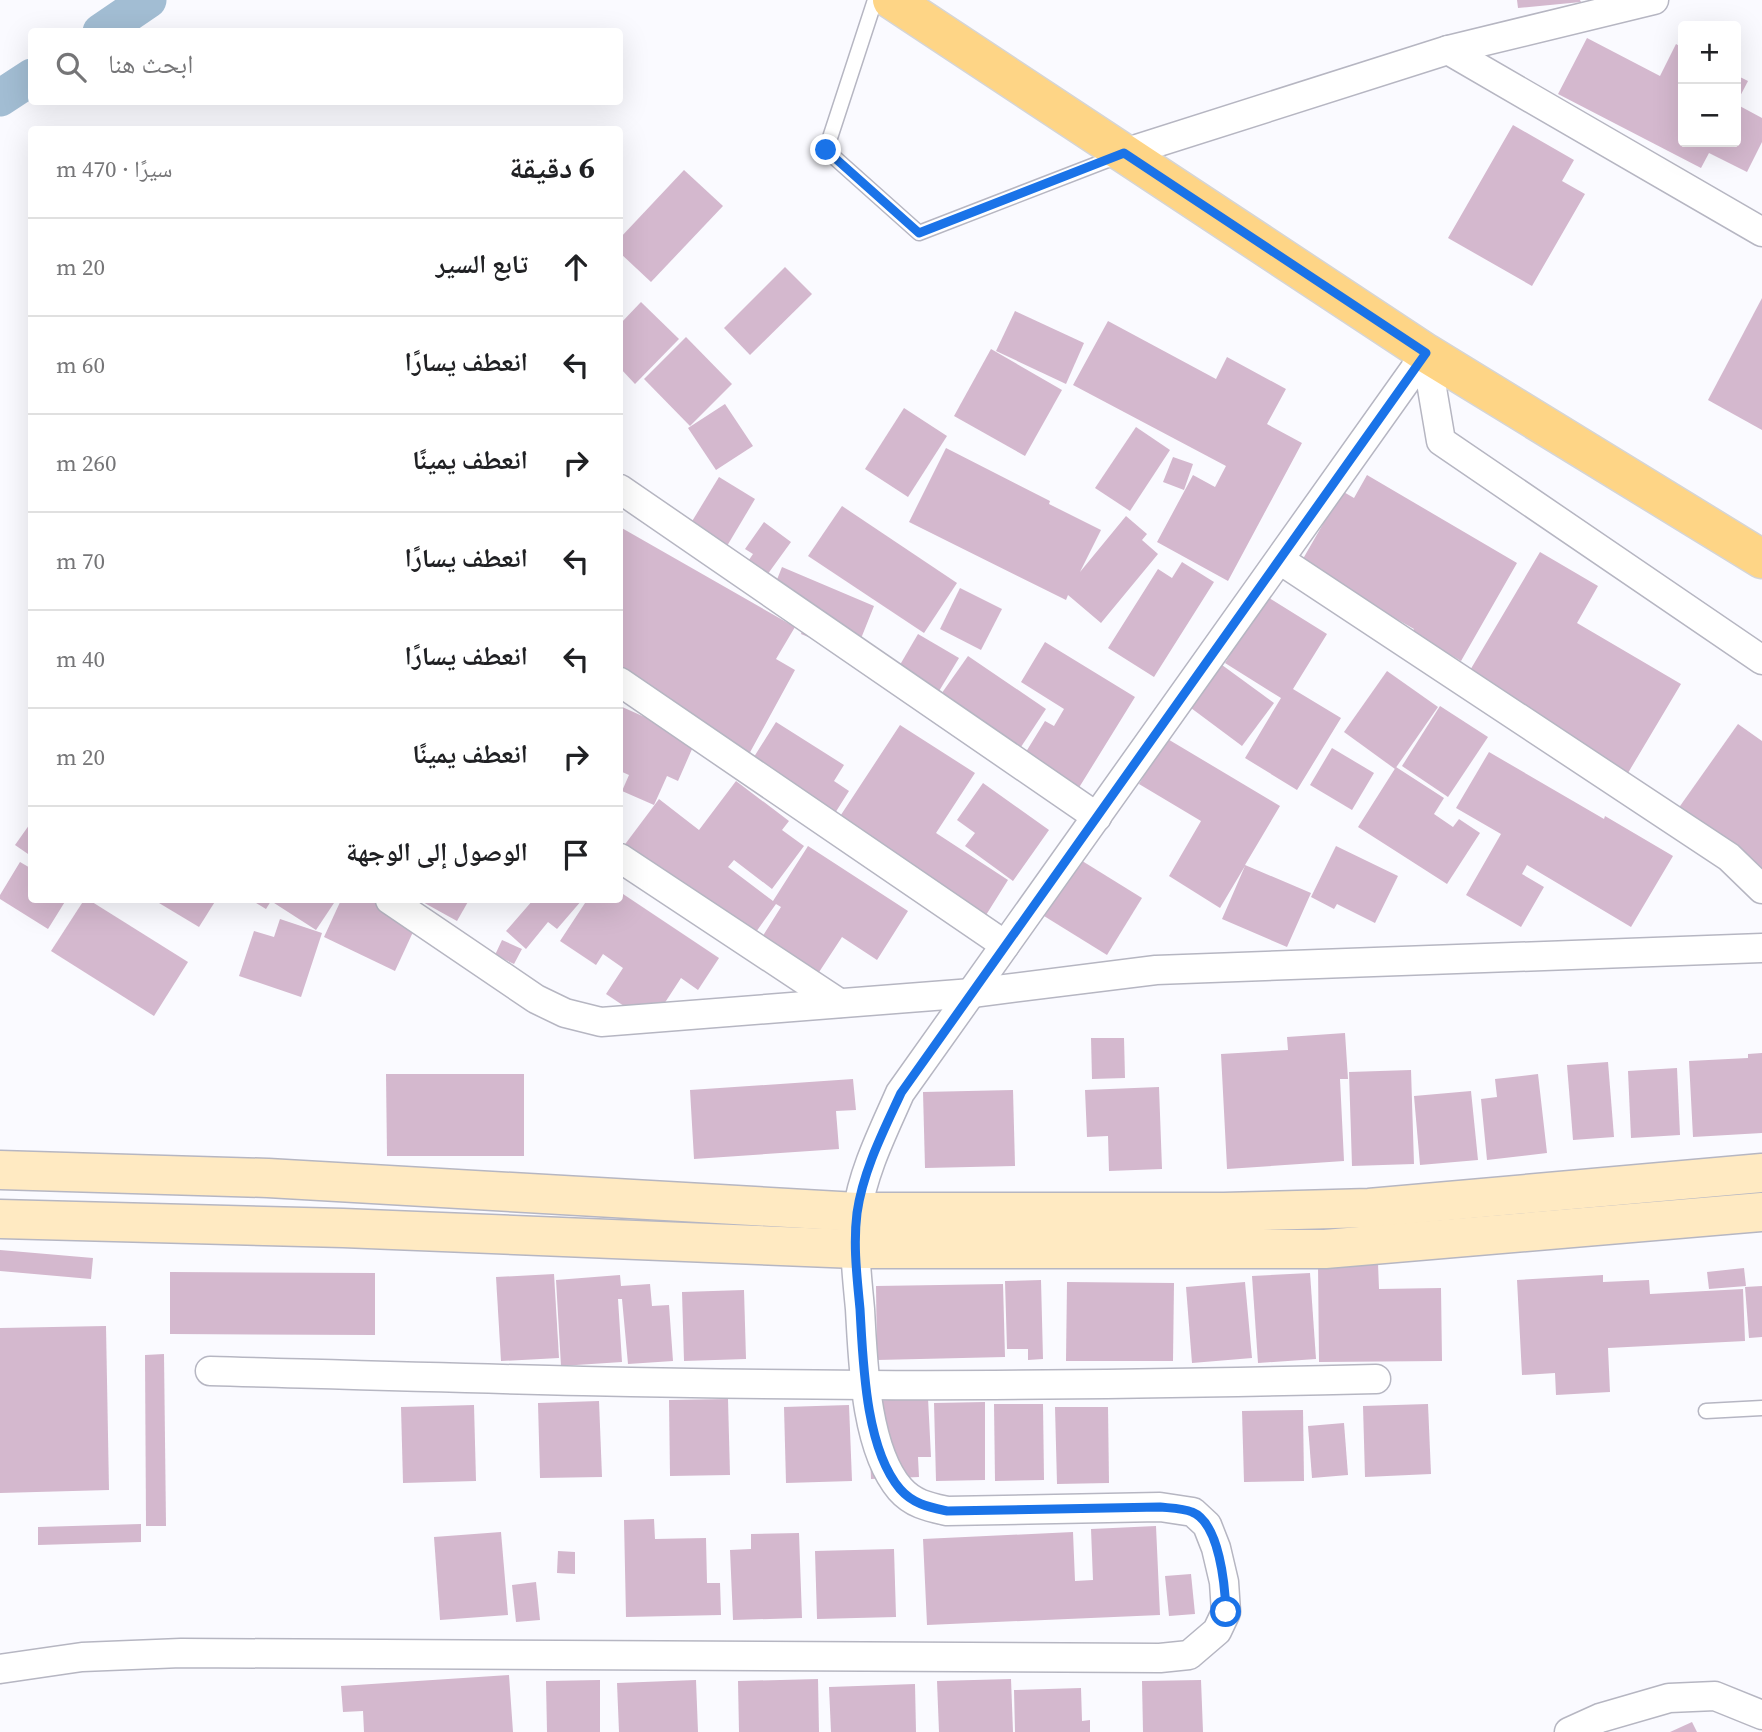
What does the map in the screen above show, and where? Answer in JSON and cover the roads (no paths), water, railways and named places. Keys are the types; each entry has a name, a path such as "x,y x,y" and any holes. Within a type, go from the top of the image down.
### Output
{"main road":[{"path":"892,0 1426,353 1762,559"},
{"path":"0,1170 268,1178 858,1212 1224,1212 1368,1208 1762,1173"},
{"path":"0,1219 343,1228 855,1249 1325,1249 1762,1212"}],"street":[{"path":"1124,153 1448,50 1654,0"},
{"path":"1448,50 1762,232"},
{"path":"0,1669 82,1657 181,1653 1160,1658 1189,1655 1217,1631 1226,1612 1224,1582 1216,1548 1206,1525 1193,1512 1160,1507 947,1511 920,1505 900,1489 885,1462 865,1385 855,1249 858,1212 873,1153 901,1093 1426,353"},
{"path":"1426,353 1441,441 1762,660"},
{"path":"623,491 1097,817"},
{"path":"1280,560 1729,857 1762,889"},
{"path":"623,684 1006,945"},
{"path":"623,860 839,1003"},
{"path":"394,903 537,999 565,1013 601,1022 972,993 1156,970 1762,948"},
{"path":"209,1371 865,1385 1106,1385 1376,1379"},
{"path":"1569,1732 1600,1718 1668,1698 1715,1696 1762,1715"}],"lane":[{"path":"875,0 826,150 919,233 1124,153"},
{"path":"1706,1411 1762,1408"}],"waterway":[{"path":"107,28 148,0"},
{"path":"0,98 28,80"}]}
